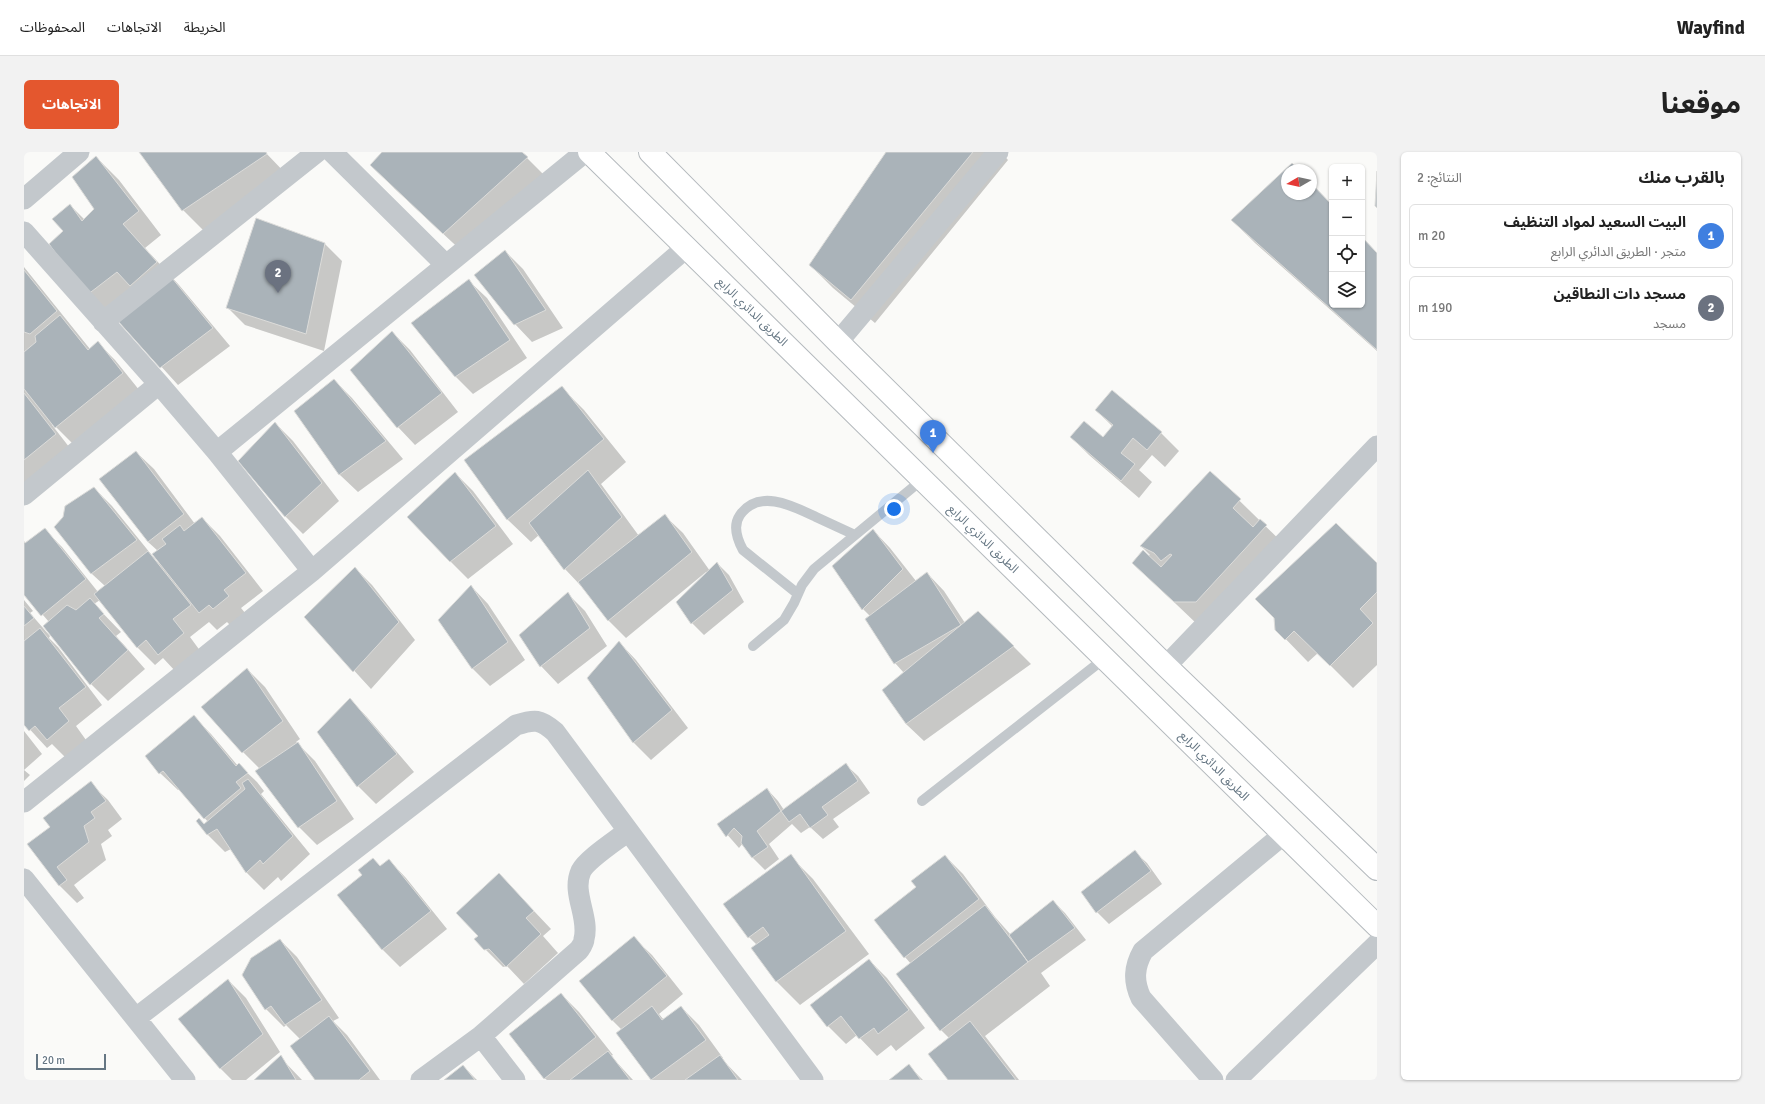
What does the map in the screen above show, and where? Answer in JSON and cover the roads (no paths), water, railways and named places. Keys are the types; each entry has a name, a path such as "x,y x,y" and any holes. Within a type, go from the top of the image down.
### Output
{"main road":[{"name":"الطريق الدائري الرابع","path":"589,152 1377,926"},
{"path":"650,152 838,342 1166,666 1377,869"}],"street":[{"path":"24,199 79,152"},
{"path":"103,322 317,152"},
{"path":"332,152 446,265"},
{"path":"217,452 585,152"},
{"path":"838,342 998,152"},
{"path":"24,232 159,384 217,452 312,571"},
{"path":"24,802 312,571 687,247"},
{"path":"24,495 159,384"},
{"path":"1166,666 1377,446"},
{"path":"136,1018 516,725 531,720 544,723 555,732 813,1080"},
{"path":"421,1080 481,1036 579,950 585,939 578,887 581,871 593,858 628,831"},
{"path":"1213,1080 1141,998 1136,989 1135,969 1143,951 1284,834"},
{"path":"24,879 185,1080"},
{"path":"1236,1080 1377,944"},
{"path":"481,1036 515,1080"}],"lane":[{"path":"753,646 784,620 802,585 814,569 923,479"},
{"path":"798,594 743,550 739,542 736,525 739,516 744,509 761,501 781,502 855,534"},
{"path":"922,801 1105,658"}],"place":[{"name":"مسجد دات النطاقين","path":"278,293"},
{"name":"البيت السعيد لمواد التنظيف","path":"933,453"}]}
